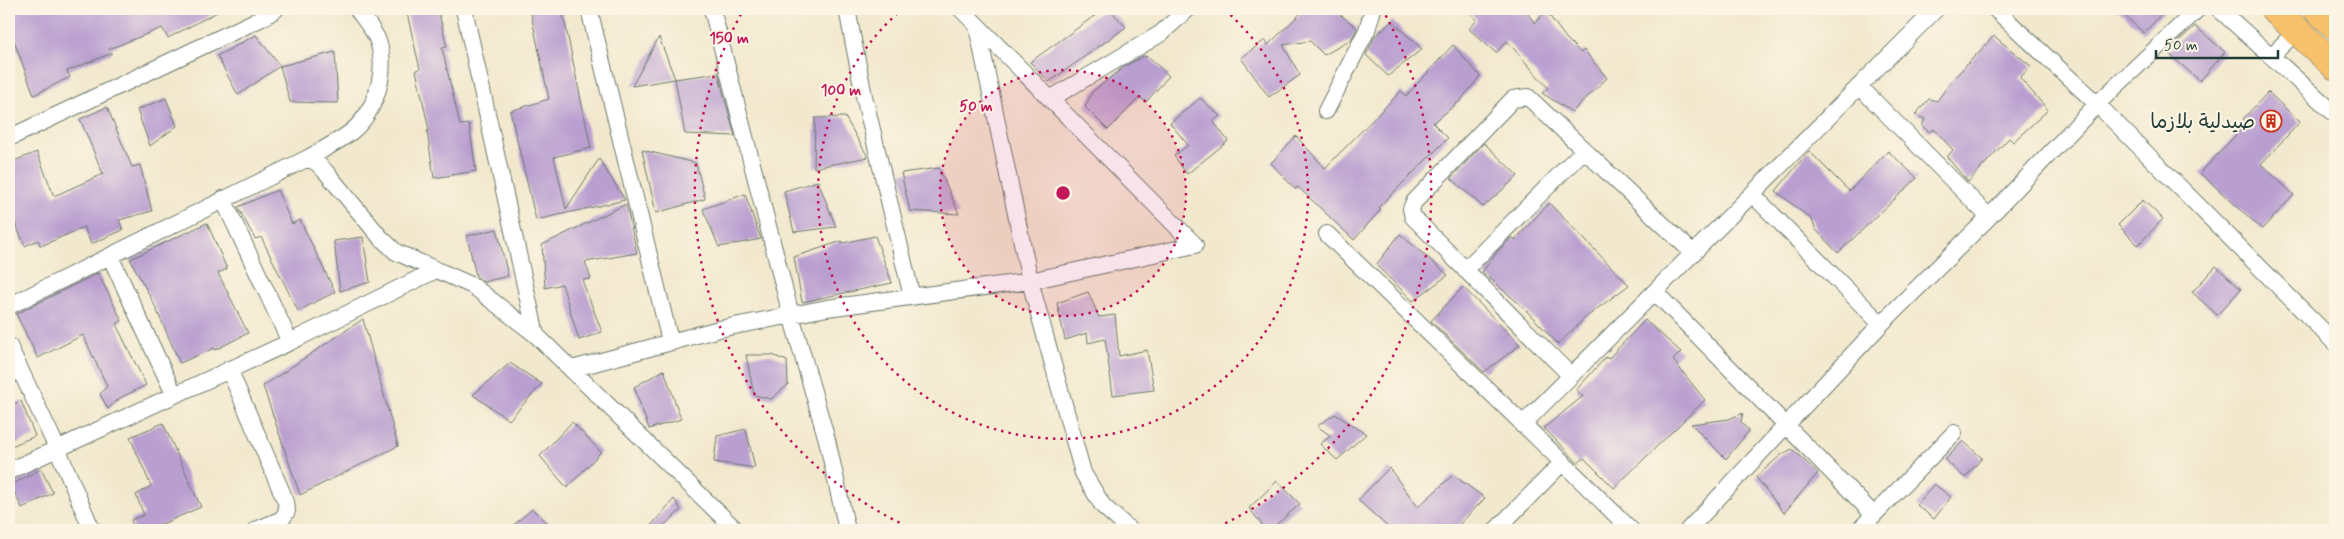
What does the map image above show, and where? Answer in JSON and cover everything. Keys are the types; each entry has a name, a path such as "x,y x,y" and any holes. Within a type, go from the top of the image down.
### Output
{"highway":[{"path":"2274,9 2335,66"}],"street":[{"path":"9,138 264,17 276,9"},
{"path":"9,306 308,158 351,132 366,114 380,85 382,63 378,39 357,9"},
{"path":"464,9 536,335"},
{"path":"589,9 670,341"},
{"path":"712,9 791,314 827,440 847,530"},
{"path":"847,9 864,96 912,297"},
{"path":"572,369 670,341 791,314 1030,282 1195,245 961,9"},
{"path":"1050,99 1160,34 1188,9"},
{"path":"1326,111 1367,30 1373,9"},
{"path":"1522,425 1936,9"},
{"path":"1995,9 2097,104 2335,343"},
{"path":"1688,530 1788,425 1880,324 1989,216 2097,104 2198,9"},
{"path":"2219,9 2335,114"},
{"path":"977,26 1030,282 1083,473 1103,506 1130,530"},
{"path":"2271,56 2297,30"},
{"path":"1859,86 1989,216"},
{"path":"1571,376 1413,217 1411,209 1414,202 1512,99 1528,97 1693,253"},
{"path":"1465,270 1584,150"},
{"path":"308,158 317,163 326,172 380,236 396,252 473,286 536,335 736,530"},
{"path":"1753,195 1880,324"},
{"path":"224,200 290,342"},
{"path":"1327,234 1631,530"},
{"path":"110,256 174,394"},
{"path":"9,471 290,342 436,270"},
{"path":"1655,292 1788,425 1874,515"},
{"path":"9,346 57,448 92,530"},
{"path":"229,369 286,502 287,511 282,519 256,530"},
{"path":"1858,530 1954,433"},
{"path":"1496,530 1563,462"}],"building":[{"path":"9,9 223,9 168,38 162,28 109,49 112,53 67,71 70,77 34,95 14,41 9,43"},
{"path":"406,9 438,9 447,47 442,48 460,125 469,124 476,171 434,178 427,131 429,130 416,70 420,69"},
{"path":"530,9 562,9 591,148 554,157 566,209 599,159 625,200 536,220 510,111 549,99"},
{"path":"1104,9 1109,9 1126,27 1049,82 1030,62"},
{"path":"1305,9 1333,9 1357,28 1351,40 1324,55 1310,41 1283,45 1300,75 1269,97 1241,58 1265,40 1268,45"},
{"path":"1467,9 1524,9 1535,23 1546,11 1565,37 1581,53 1584,50 1607,78 1572,112 1542,93 1548,88 1507,41 1496,53 1469,29 1477,20"},
{"path":"2117,9 2166,9 2144,33"},
{"path":"1392,21 1422,49 1388,76 1366,55 1375,36"},
{"path":"2195,26 2225,52 2200,81 2167,52"},
{"path":"256,35 280,66 238,95 217,56"},
{"path":"1994,36 2031,66 2020,78 2048,110 2013,142 2009,138 1968,182 1947,157 1953,150 1934,129 1929,132 1922,126 1925,119 1915,115 1929,99 1937,101 1952,80"},
{"path":"659,37 675,79 632,86"},
{"path":"1453,45 1480,76 1461,100 1433,123 1448,138 1379,207 1381,209 1354,240 1298,187 1295,189 1271,163 1296,136 1325,168 1401,91 1406,96"},
{"path":"335,52 338,103 290,102 280,66"},
{"path":"1144,56 1150,58 1169,76 1146,102 1140,97 1108,130 1085,107 1092,92 1125,66"},
{"path":"718,73 735,136 685,134 675,79"},
{"path":"2268,92 2300,122 2261,164 2294,195 2262,229 2200,173 2247,123 2243,119"},
{"path":"166,98 177,126 150,146 137,110"},
{"path":"1200,98 1220,116 1213,121 1228,141 1187,174 1174,156 1188,145 1170,123"},
{"path":"107,107 132,167 140,165 152,211 119,220 123,230 91,244 84,227 41,246 38,240 25,246 9,209 9,163 37,152 54,196 103,174 80,119"},
{"path":"845,117 868,157 814,168 815,118"},
{"path":"1484,143 1518,176 1483,207 1451,178"},
{"path":"642,150 696,163 705,199 656,213"},
{"path":"1809,151 1849,191 1888,151 1917,178 1838,253 1816,230 1812,220 1776,191"},
{"path":"939,168 959,214 910,211 901,173"},
{"path":"818,181 836,227 794,232 784,191"},
{"path":"277,190 292,224 300,220 335,292 298,311 261,237 255,239 238,207"},
{"path":"745,194 761,239 719,247 703,209"},
{"path":"2143,200 2163,219 2138,245 2118,225"},
{"path":"1549,203 1629,285 1585,318 1558,344 1523,307 1482,272 1499,250 1512,237 1515,240"},
{"path":"626,204 637,253 585,262 591,279 582,280 602,332 579,340 562,284 545,288 542,245"},
{"path":"207,223 227,269 218,273 248,333 215,350 214,348 180,363 154,304 130,259"},
{"path":"497,229 508,276 484,282 476,276 467,236"},
{"path":"1400,234 1448,275 1413,301 1376,265"},
{"path":"875,236 892,283 802,302 794,257 842,241 843,243"},
{"path":"363,237 370,282 340,291 334,241"},
{"path":"2216,266 2241,289 2217,315 2192,292"},
{"path":"98,273 122,321 116,324 146,385 120,398 108,409 100,394 107,386 83,335 38,358 16,314"},
{"path":"1463,287 1520,345 1484,372 1431,321"},
{"path":"1088,292 1099,317 1115,315 1119,356 1147,350 1154,390 1113,395 1105,339 1088,343 1087,333 1065,340 1057,303"},
{"path":"363,319 398,446 300,495 263,386"},
{"path":"1645,320 1681,352 1673,360 1705,400 1614,488 1584,458 1578,463 1544,428 1583,396 1576,390 1606,357 1608,359"},
{"path":"746,355 772,355 787,361 788,385 771,399 754,395"},
{"path":"510,363 542,384 509,420 473,395"},
{"path":"664,370 681,419 649,429 634,387"},
{"path":"21,401 35,436 9,447 9,406"},
{"path":"1743,413 1741,422 1749,431 1726,459 1691,424 1729,419"},
{"path":"1335,414 1366,434 1337,460 1320,444 1331,436 1317,426"},
{"path":"572,422 601,452 567,488 540,456"},
{"path":"163,423 201,507 162,524 164,530 134,530 131,520 144,515 136,495 151,486 130,437"},
{"path":"746,429 755,468 714,462 717,436"},
{"path":"1963,441 1982,458 1965,478 1945,460"},
{"path":"1792,449 1818,473 1784,513 1756,477 1781,455"},
{"path":"1389,468 1418,507 1453,475 1485,498 1454,530 1391,530 1358,500"},
{"path":"41,469 53,493 22,508 11,485"},
{"path":"1277,481 1300,504 1270,530 1266,530 1249,508"},
{"path":"1934,484 1951,497 1934,519 1917,505"},
{"path":"674,499 681,510 659,530 648,529"},
{"path":"532,509 556,530 508,530"}],"place":[{"name":"صيدلية بلازما","path":"2271,121"}]}
